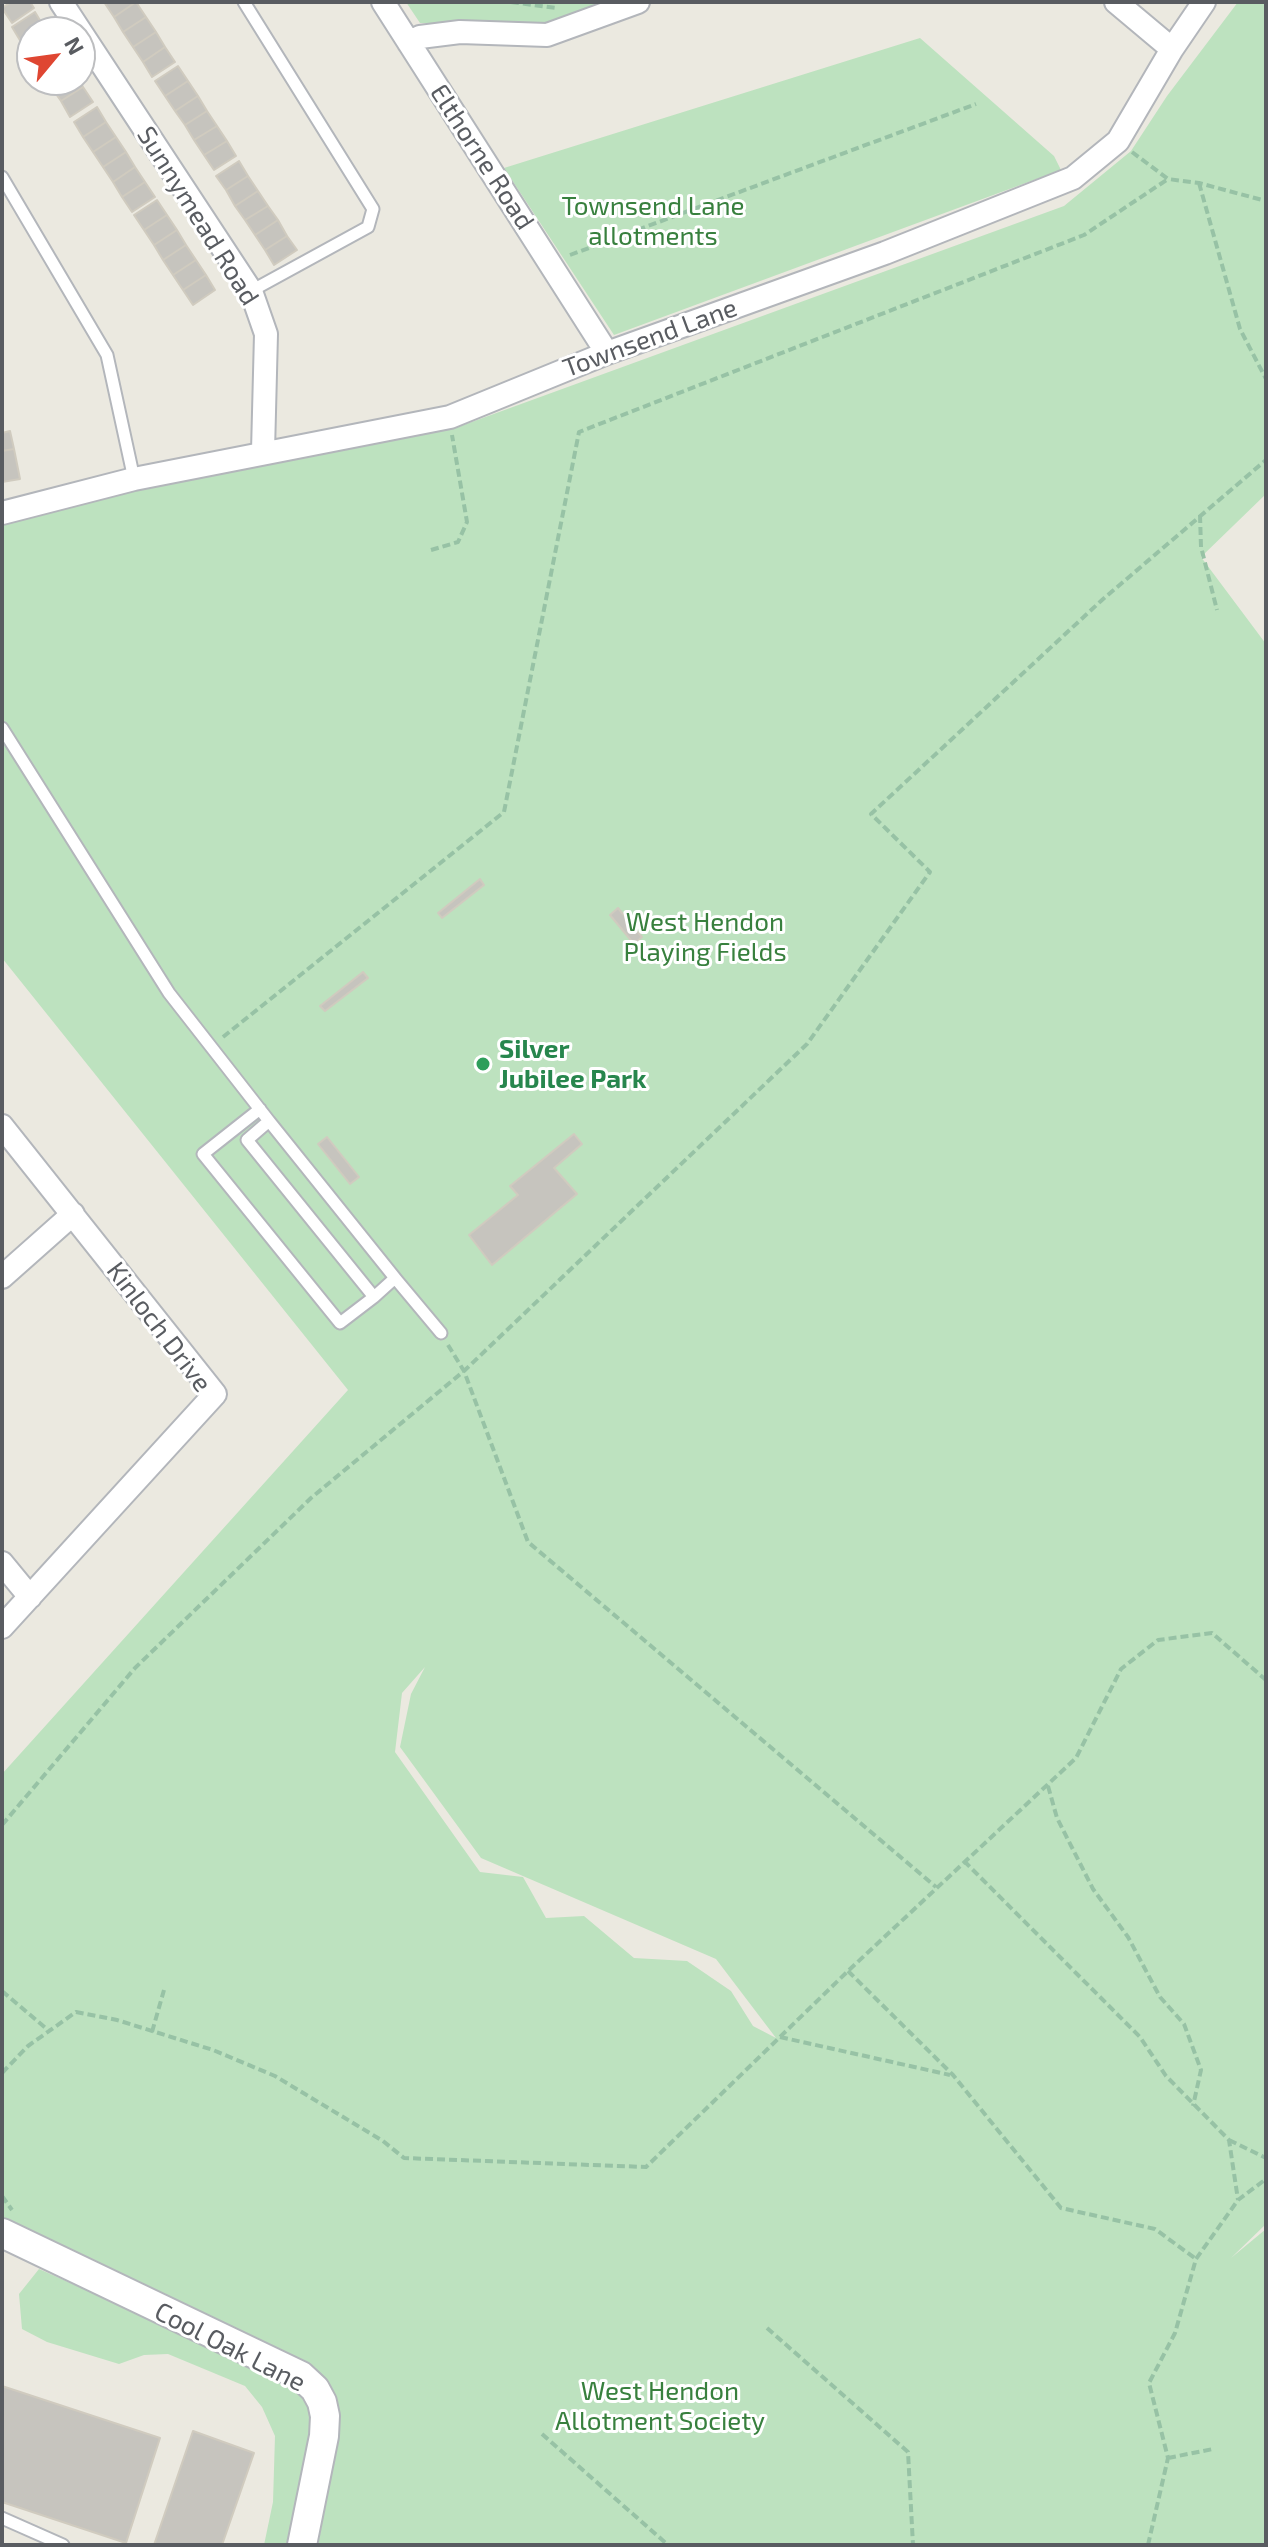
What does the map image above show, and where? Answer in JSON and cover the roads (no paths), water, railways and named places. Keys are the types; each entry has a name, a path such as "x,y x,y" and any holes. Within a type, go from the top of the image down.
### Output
{"street":[{"name":"Sunnymead Road","path":"61,2 251,291 266,334 263,451"},
{"name":"Elthorne Road","path":"383,2 607,353"},
{"path":"409,43 420,37 460,32 547,35 638,2"},
{"path":"1116,2 1172,49"},
{"name":"Townsend Lane","path":"2,513 134,479 263,451 450,417 607,353 885,253 1073,178 1118,141 1172,49 1204,2"},
{"name":"Kinloch Drive","path":"2,1126 215,1394 2,1627"},
{"path":"2,1277 73,1214"},
{"path":"2,1563 30,1597"},
{"name":"Cool Oak Lane","path":"2,2233 301,2376 315,2389 325,2416 324,2436 302,2545"}],"lane":[{"path":"244,2 373,209 368,227 251,291"},
{"path":"2,177 107,355 134,479"},
{"path":"2,728 169,993 441,1333"},
{"path":"260,1109 203,1154 340,1323 395,1278"},
{"path":"269,1121 247,1140 374,1297"},
{"path":"2,2518 63,2545"}],"place":[{"name":"Silver Jubilee Park","path":"483,1064"}],"park label":[{"name":"Townsend Lane allotments","path":"653,221"},
{"name":"West Hendon Playing Fields","path":"705,937"},
{"name":"West Hendon Allotment Society","path":"660,2406"}]}
